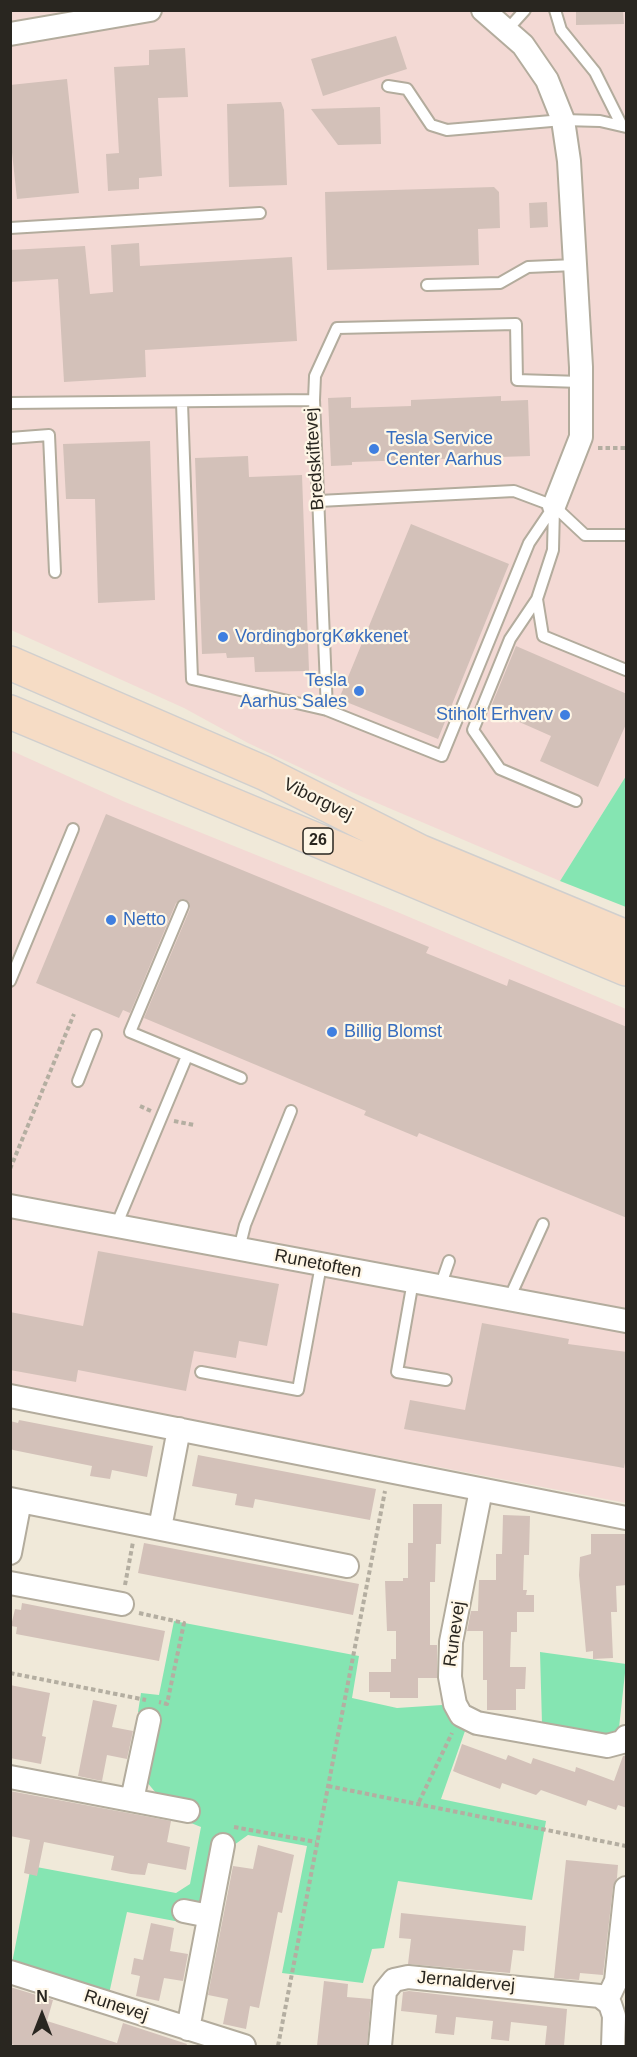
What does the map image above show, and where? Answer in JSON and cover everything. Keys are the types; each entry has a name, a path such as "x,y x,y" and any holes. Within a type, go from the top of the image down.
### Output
{"main road":[{"name":"Viborgvej","path":"10,663 264,773 421,852 627,937"},
{"name":"Viborgvej","path":"10,712 627,969"}],"street":[{"path":"10,34 150,10"},
{"path":"483,10 523,45 547,80 563,120 569,161 581,382 581,437 554,506"},
{"name":"Runetoften","path":"10,1206 627,1321"},
{"path":"10,1396 627,1518"},
{"path":"160,1528 179,1429"},
{"name":"Runevej","path":"461,1715 455,1704 450,1677 451,1642 481,1490"},
{"path":"10,1553 15,1500 347,1566"},
{"path":"10,1583 122,1604"},
{"path":"461,1715 477,1723 607,1746 622,1742 627,1737"},
{"path":"132,1800 149,1720"},
{"path":"10,1777 188,1811"},
{"path":"188,2028 226,1836"},
{"path":"613,2046 615,2023 607,2000 616,1981 627,1888"},
{"path":"184,1911 209,1916"},
{"name":"Runevej","path":"10,1972 244,2046"},
{"name":"Jernaldervej","path":"380,2046 385,1990 388,1984 401,1977 593,1994 607,2000"}],"lane":[{"path":"507,30 525,10"},
{"path":"555,10 561,30 595,72 624,126"},
{"path":"388,86 407,89 431,125 447,130 563,120 600,121 624,126"},
{"path":"10,228 260,213"},
{"path":"427,285 500,283 528,267 575,265"},
{"path":"314,400 315,376 337,328 516,324 517,380 581,382"},
{"name":"Bredskiftevej","path":"10,403 314,400 327,710"},
{"path":"182,403 192,679 327,710 442,756 530,543 554,506"},
{"path":"10,438 49,435 56,572"},
{"path":"319,501 514,491 554,506 585,535 627,535"},
{"path":"554,506 553,550 537,599 510,639 473,730 500,769 576,801"},
{"path":"537,599 543,636 627,670"},
{"path":"10,981 73,829"},
{"path":"183,906 130,1032 241,1078"},
{"path":"78,1081 96,1035"},
{"path":"116,1226 187,1056"},
{"path":"239,1249 245,1225 291,1111"},
{"path":"509,1299 543,1224"},
{"path":"440,1287 449,1261"},
{"path":"201,1372 298,1390 321,1264"},
{"path":"413,1281 397,1371 446,1380"}],"path":[{"path":"577,448 627,448"},
{"path":"10,1169 74,1014"},
{"path":"278,2046 389,1472"},
{"path":"10,1672 167,1704 184,1623 121,1609 136,1524"},
{"path":"419,1803 461,1715"},
{"path":"328,1786 627,1846"},
{"path":"226,1836 316,1842"}],"shaded area":[{"path":"11,11 626,11 626,776 560,881 356,794 248,743 184,708 11,630"},
{"path":"10,750 125,802 395,911 626,1009 626,1503 11,1385"}],"green space":[{"path":"626,776 626,907 560,881"},
{"path":"174,1621 359,1656 352,1698 397,1708 442,1705 465,1731 441,1799 546,1821 532,1900 398,1881 384,1948 372,1949 363,1983 282,1973 307,1846 248,1835 234,1845 216,1841 201,1904 184,1902 180,1922 127,1912 109,1994 12,1963 31,1866 176,1893 190,1884 201,1827 191,1823 194,1801 156,1793 146,1781 158,1714 138,1712 141,1693 159,1695"},
{"path":"540,1652 626,1664 618,1737 542,1724"}],"building":[{"path":"576,10 623,10 624,24 576,25"},
{"path":"396,36 407,69 323,96 311,59"},
{"path":"185,48 188,97 158,98 162,176 139,178 139,189 108,191 106,154 119,153 114,67 149,65 149,50"},
{"path":"67,79 79,193 17,199 10,134 10,85"},
{"path":"281,102 284,110 287,185 229,187 227,104"},
{"path":"380,107 381,144 338,145 311,109"},
{"path":"494,187 499,192 500,228 478,229 479,265 327,270 325,192"},
{"path":"547,202 548,227 530,228 529,203"},
{"path":"139,243 140,266 292,257 297,341 145,350 146,377 64,382 58,279 10,282 10,250 85,246 90,294 113,292 111,245"},
{"path":"501,396 501,401 528,400 530,456 352,462 352,465 331,466 328,398 351,397 351,408 411,406 411,400"},
{"path":"150,441 155,600 98,603 95,499 66,499 63,444"},
{"path":"248,456 249,477 302,475 309,671 255,672 254,657 227,658 226,653 202,654 195,458"},
{"path":"411,524 509,564 438,739 339,699"},
{"name":"Stiholt Erhverv","path":"516,646 627,694 627,722 598,787 540,761 551,736 490,709"},
{"name":"Billig Blomst","path":"106,814 429,947 426,953 507,986 509,979 627,1027 627,1218 419,1133 417,1137 364,1115 366,1111 144,1018 190,909 189,902 185,899 176,903 130,1013 123,1010 119,1018 36,983"},
{"path":"98,1251 279,1284 267,1346 239,1341 236,1358 194,1351 186,1391 78,1370 76,1382 10,1370 10,1312 83,1326"},
{"path":"482,1323 569,1339 568,1344 627,1352 627,1452 624,1468 404,1429 410,1400 465,1410"},
{"path":"19,1420 153,1446 147,1477 112,1470 110,1479 90,1476 92,1466 13,1450 10,1448 10,1421 18,1423"},
{"path":"198,1455 376,1489 370,1520 255,1499 253,1508 235,1505 237,1494 192,1486"},
{"path":"413,1504 442,1504 441,1544 436,1544 435,1582 430,1582 430,1645 437,1645 437,1678 418,1678 418,1698 390,1698 390,1692 369,1692 369,1672 391,1672 391,1659 396,1659 396,1631 387,1631 385,1581 403,1581 403,1578 408,1578 408,1543 413,1543"},
{"path":"503,1515 530,1516 529,1555 524,1555 523,1590 527,1590 526,1595 534,1595 534,1612 517,1612 517,1632 511,1632 510,1667 526,1667 525,1689 516,1689 516,1710 487,1710 487,1680 483,1680 483,1631 467,1631 471,1611 478,1611 479,1580 496,1580 496,1554 502,1554"},
{"path":"591,1534 625,1534 627,1585 616,1586 617,1612 611,1612 613,1658 593,1659 593,1651 586,1652 579,1575 580,1557 591,1554"},
{"path":"144,1543 359,1584 353,1615 138,1573"},
{"path":"22,1603 165,1631 159,1661 16,1634 17,1627 11,1626 15,1609 21,1610"},
{"path":"10,1685 50,1693 42,1736 46,1737 41,1764 10,1758"},
{"path":"93,1700 117,1705 112,1727 133,1731 127,1759 107,1755 102,1781 78,1776"},
{"path":"462,1744 506,1760 508,1755 531,1764 533,1758 575,1772 576,1767 614,1781 623,1756 627,1755 627,1808 618,1805 616,1810 588,1800 586,1806 541,1790 536,1795 502,1783 500,1789 460,1774 453,1771"},
{"path":"10,1791 171,1821 167,1842 190,1847 186,1870 148,1863 145,1875 131,1874 111,1870 114,1856 44,1842 37,1876 24,1873 30,1840 10,1836"},
{"path":"258,1845 294,1855 282,1913 278,1912 259,2008 250,2006 246,2029 223,2024 228,1999 208,1995 233,1866 253,1869"},
{"path":"566,1860 618,1865 617,1878 613,1887 603,1975 580,1973 579,1980 554,1978"},
{"path":"401,1913 526,1926 524,1951 513,1950 510,1973 408,1964 411,1939 399,1938"},
{"path":"151,1923 174,1928 170,1951 188,1954 183,1981 164,1978 159,2001 136,1996 140,1976 131,1974 134,1958 143,1960"},
{"path":"324,1981 348,1984 347,1997 371,1999 367,2046 317,2046"},
{"path":"10,1987 53,2000 47,2021 117,2043 123,2023 187,2044 186,2046 19,2046 10,2044"},
{"path":"403,1992 567,2009 564,2046 545,2045 547,2026 511,2022 509,2041 491,2039 493,2021 456,2017 454,2035 435,2033 437,2015 401,2011"}],"place":[{"name":"Tesla Service Center Aarhus","path":"374,449"},
{"name":"VordingborgKøkkenet","path":"223,637"},
{"name":"Tesla Aarhus Sales","path":"359,691"},
{"name":"Stiholt Erhverv","path":"565,715"},
{"name":"Netto","path":"111,920"},
{"name":"Billig Blomst","path":"332,1032"}]}
